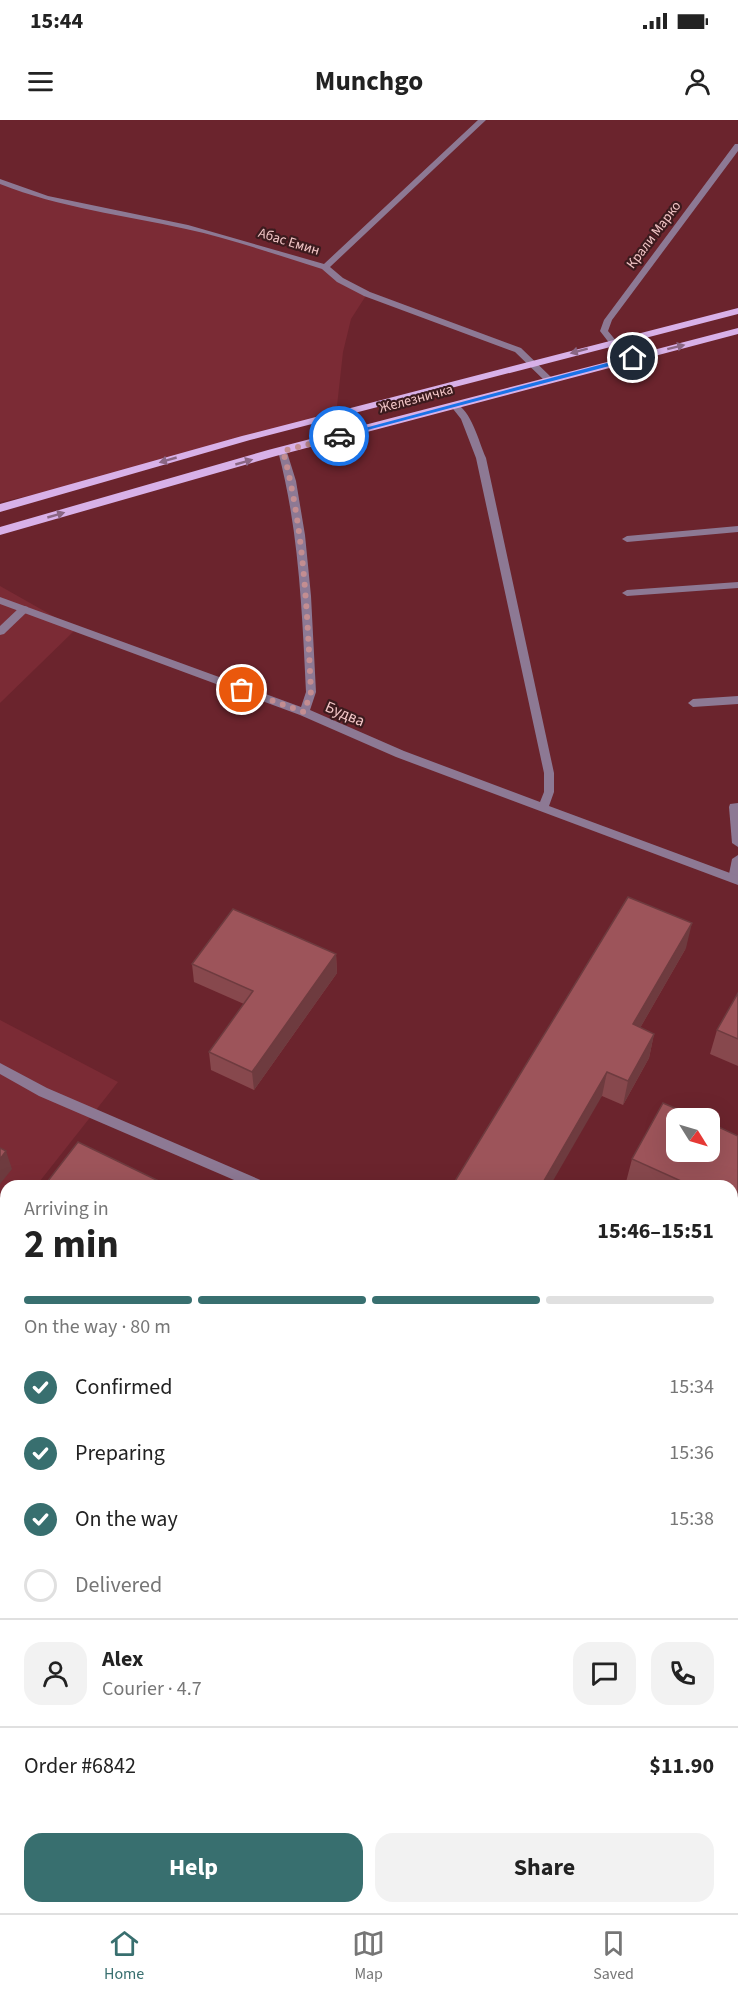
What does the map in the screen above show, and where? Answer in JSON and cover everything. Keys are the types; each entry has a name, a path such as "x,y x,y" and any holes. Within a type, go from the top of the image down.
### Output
{"main road":[{"name":"Железничка","path":"0,508 246,438 738,311"},
{"name":"Железничка","path":"0,531 283,451 738,331"}],"street":[{"path":"325,267 482,120"},
{"name":"Крали Марко","path":"613,342 604,331 608,320 738,146"},
{"name":"Абас Емин","path":"0,181 23,191 59,201 188,227 325,267 340,280 368,294 518,350 549,380"},
{"path":"454,405 465,418 481,458 549,774 549,792 543,808"},
{"path":"283,451 295,503 306,596 311,692 304,712"},
{"path":"627,539 738,529"},
{"path":"627,593 738,585"},
{"name":"Будва","path":"0,600 304,712 400,754 736,880"},
{"path":"0,632 24,609"},
{"path":"693,703 738,700"},
{"path":"738,807 734,807 738,843"},
{"path":"736,880 738,859"},
{"path":"0,1068 43,1092 246,1180"}],"shaded area":[{"path":"0,181 23,191 187,227 325,267 367,294 351,319 343,352 336,415 97,481 0,502"},
{"path":"0,586 76,629 0,703"},
{"path":"0,1020 118,1082 41,1180 0,1180"}],"building":[{"path":"628,897 692,923 633,1024 654,1034 628,1081 607,1072 544,1180 456,1180"},
{"path":"233,909 336,954 252,1072 209,1052 253,991 192,964"},
{"path":"738,993 738,1039 717,1030"},
{"path":"663,1103 675,1108 666,1108 666,1162 720,1162 720,1128 738,1136 738,1180 679,1180 632,1159"},
{"path":"78,1142 157,1180 49,1180"},
{"path":"0,1148 6,1151 0,1159"}],"way so far":[{"path":"242,690 304,712 308,702 311,692 302,555 291,481 283,451 339,436"}],"route":[{"path":"339,436 633,358"}]}
